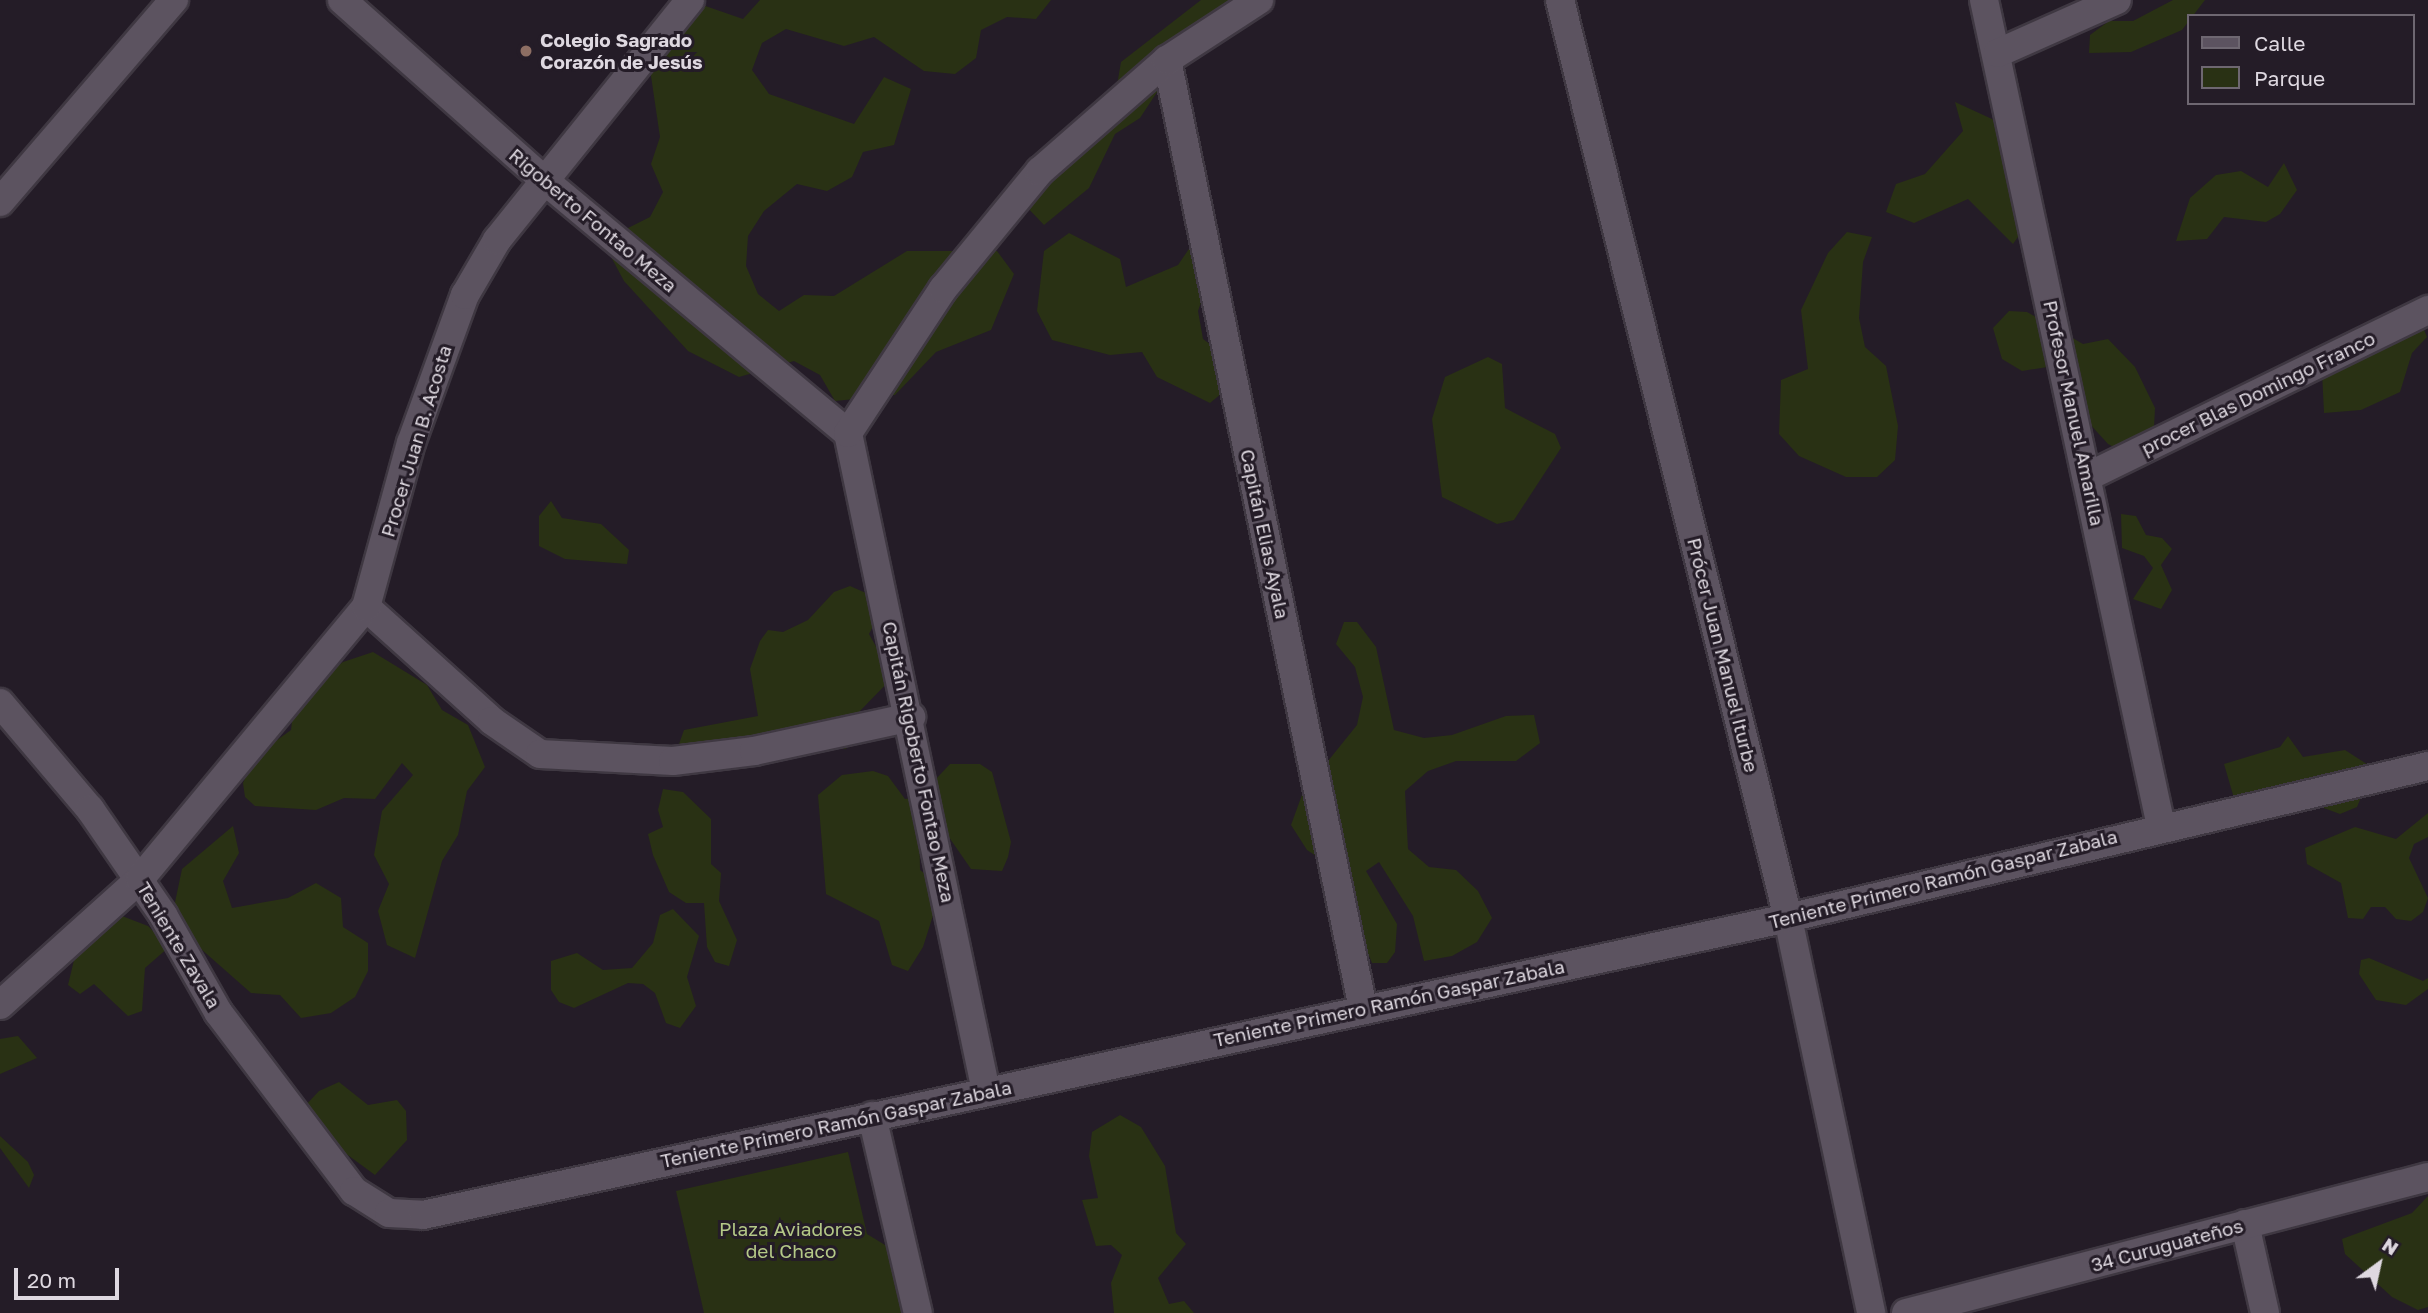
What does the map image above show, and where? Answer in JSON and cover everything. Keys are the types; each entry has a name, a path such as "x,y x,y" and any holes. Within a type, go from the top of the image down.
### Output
{"street":[{"path":"0,202 174,0"},
{"name":"Rigoberto Fontao Meza","path":"342,0 544,180 848,433"},
{"name":"Procer Juan B. Acosta","path":"0,1005 140,878 366,607 411,443 465,295 496,240 690,0"},
{"path":"848,433 943,289 1040,171 1167,60 1259,0"},
{"name":"Prócer Juan Manuel Iturbe","path":"1560,0 1788,918 1871,1313"},
{"name":"Profesor Manuel Amarilla","path":"1984,0 1998,53 2161,826"},
{"path":"1998,53 2117,0"},
{"name":"Capitán Elias Ayala","path":"1167,60 1363,1008"},
{"name":"procer Blas Domingo Franco","path":"2087,477 2428,310"},
{"name":"Capitán Rigoberto Fontao Meza","path":"848,433 911,717 986,1091"},
{"path":"366,607 492,721 540,754 673,761 754,751 911,717"},
{"name":"Teniente Zavala","path":"0,703 140,878 218,1012 354,1191"},
{"name":"Teniente Primero Ramón Gaspar Zabala","path":"354,1191 389,1213 423,1216 1363,1008 1788,918 2161,826 2428,766"},
{"path":"872,1116 918,1313"},
{"name":"34 Curuguateños","path":"1906,1313 2428,1177"},
{"path":"2245,1224 2265,1313"}],"green space":[{"path":"688,0 743,19 760,0 1051,0 1036,19 1007,17 981,30 976,58 955,74 924,71 874,37 844,46 786,29 762,43 752,70 769,94 854,124 884,77 911,89 894,145 863,152 852,177 827,191 797,184 764,211 748,236 746,266 758,294 779,311 804,295 834,296 907,251 997,251 1014,274 991,330 936,352 895,395 835,401 820,375 794,361 739,377 688,351 624,281 610,255 624,230 650,217 663,192 651,164 660,137 651,76 656,46"},
{"path":"1201,0 1273,0 1244,28 1169,74 1140,118 1115,134 1089,188 1044,225 1023,203 1116,91 1121,62"},
{"path":"2173,0 2205,0 2194,14 2186,14 2186,25 2182,30 2131,52 2089,53 2090,35 2109,21 2133,21"},
{"path":"1955,102 1992,119 2013,138 2029,221 2013,244 1968,199 1914,223 1886,212 1896,184 1925,174 1963,131"},
{"path":"2284,163 2297,190 2280,214 2266,222 2224,217 2207,239 2176,241 2190,198 2216,175 2241,171 2268,187"},
{"path":"1847,232 1872,237 1863,262 1859,318 1865,347 1886,366 1898,426 1895,460 1877,477 1846,477 1799,456 1779,434 1781,380 1808,369 1801,310 1828,253"},
{"path":"1069,233 1120,259 1126,287 1178,265 1195,240 1219,251 1198,311 1203,339 1226,356 1233,384 1210,403 1157,377 1142,352 1110,355 1052,340 1037,311 1044,251"},
{"path":"2009,311 2027,312 2083,344 2108,339 2135,367 2155,408 2153,447 2133,457 2108,444 2078,411 2060,365 2022,371 2002,359 1993,328"},
{"path":"2422,325 2427,337 2412,353 2400,392 2361,410 2324,413 2322,372"},
{"path":"1488,357 1502,364 1505,408 1555,434 1561,448 1514,520 1497,524 1442,497 1432,419 1445,377"},
{"path":"551,501 562,518 601,524 629,550 627,564 565,559 539,546 539,516"},
{"path":"2121,514 2136,516 2146,535 2162,538 2172,549 2161,565 2172,590 2161,609 2133,599 2153,568 2144,556 2122,548"},
{"path":"850,586 875,597 882,609 869,634 893,677 860,711 846,749 816,742 691,754 679,744 684,730 758,716 750,669 760,641 768,630 783,632 808,620 834,592"},
{"path":"1344,622 1357,622 1376,647 1394,730 1424,738 1452,735 1506,716 1534,715 1540,743 1516,761 1456,761 1428,771 1405,791 1408,849 1429,867 1456,870 1478,891 1492,918 1477,942 1452,956 1424,961 1413,916 1379,862 1366,871 1397,924 1395,952 1387,963 1372,963 1333,867 1307,850 1291,825 1303,792 1357,725 1363,697 1355,667 1336,644"},
{"path":"373,652 427,685 442,710 468,725 485,767 467,791 458,835 442,861 415,958 387,945 378,911 389,884 374,855 382,811 413,775 402,763 375,799 344,798 316,810 255,806 245,797 243,783 255,756 291,730 295,696 343,662"},
{"path":"2288,736 2303,757 2345,750 2373,768 2357,807 2340,814 2313,804 2284,806 2261,822 2236,805 2224,764 2280,747"},
{"path":"950,764 980,764 992,772 1011,842 1008,857 1002,871 971,869 935,817 919,813 920,870 932,879 936,906 923,947 908,971 892,965 879,921 826,894 818,795 842,775 873,771 888,776 905,799 919,797"},
{"path":"663,789 683,792 711,819 711,864 721,873 719,901 737,940 729,966 715,962 707,947 704,903 686,903 669,892 653,855 648,834 663,827 658,810"},
{"path":"2428,813 2428,837 2414,844 2409,858 2428,898 2423,912 2411,921 2396,919 2385,907 2371,907 2363,919 2348,918 2341,883 2307,864 2305,848 2355,827 2396,839"},
{"path":"233,826 239,853 223,881 232,908 288,898 316,883 341,898 343,927 368,943 368,971 355,997 331,1013 301,1018 280,995 251,993 184,934 174,907 182,869"},
{"path":"673,909 699,936 687,977 696,1006 680,1028 666,1023 655,993 643,984 628,983 574,1008 559,1002 551,990 551,961 577,953 603,970 632,968 653,943 660,915"},
{"path":"109,911 148,926 169,947 145,968 142,1011 128,1016 94,984 80,994 68,985 75,956"},
{"path":"2369,958 2423,981 2428,978 2428,989 2406,1005 2376,1000 2359,974 2361,960"},
{"path":"18,1036 37,1058 0,1074 0,1039"},
{"path":"339,1082 368,1105 397,1100 406,1111 407,1140 375,1175 319,1134 302,1109 319,1091"},
{"path":"1120,1115 1141,1127 1165,1166 1176,1233 1186,1244 1158,1278 1169,1304 1184,1301 1194,1313 1114,1313 1111,1283 1122,1255 1111,1245 1096,1246 1082,1200 1098,1198 1089,1156 1092,1132"},
{"path":"0,1136 28,1162 34,1175 29,1188 0,1148"},
{"name":"Plaza Aviadores del Chaco","path":"848,1152 867,1234 908,1259 931,1313 704,1313 676,1191"},
{"path":"2428,1196 2428,1307 2418,1310 2392,1297 2345,1254 2342,1239 2412,1213"}],"place":[{"name":"Colegio Sagrado Corazón de Jesús","path":"526,51"}]}
